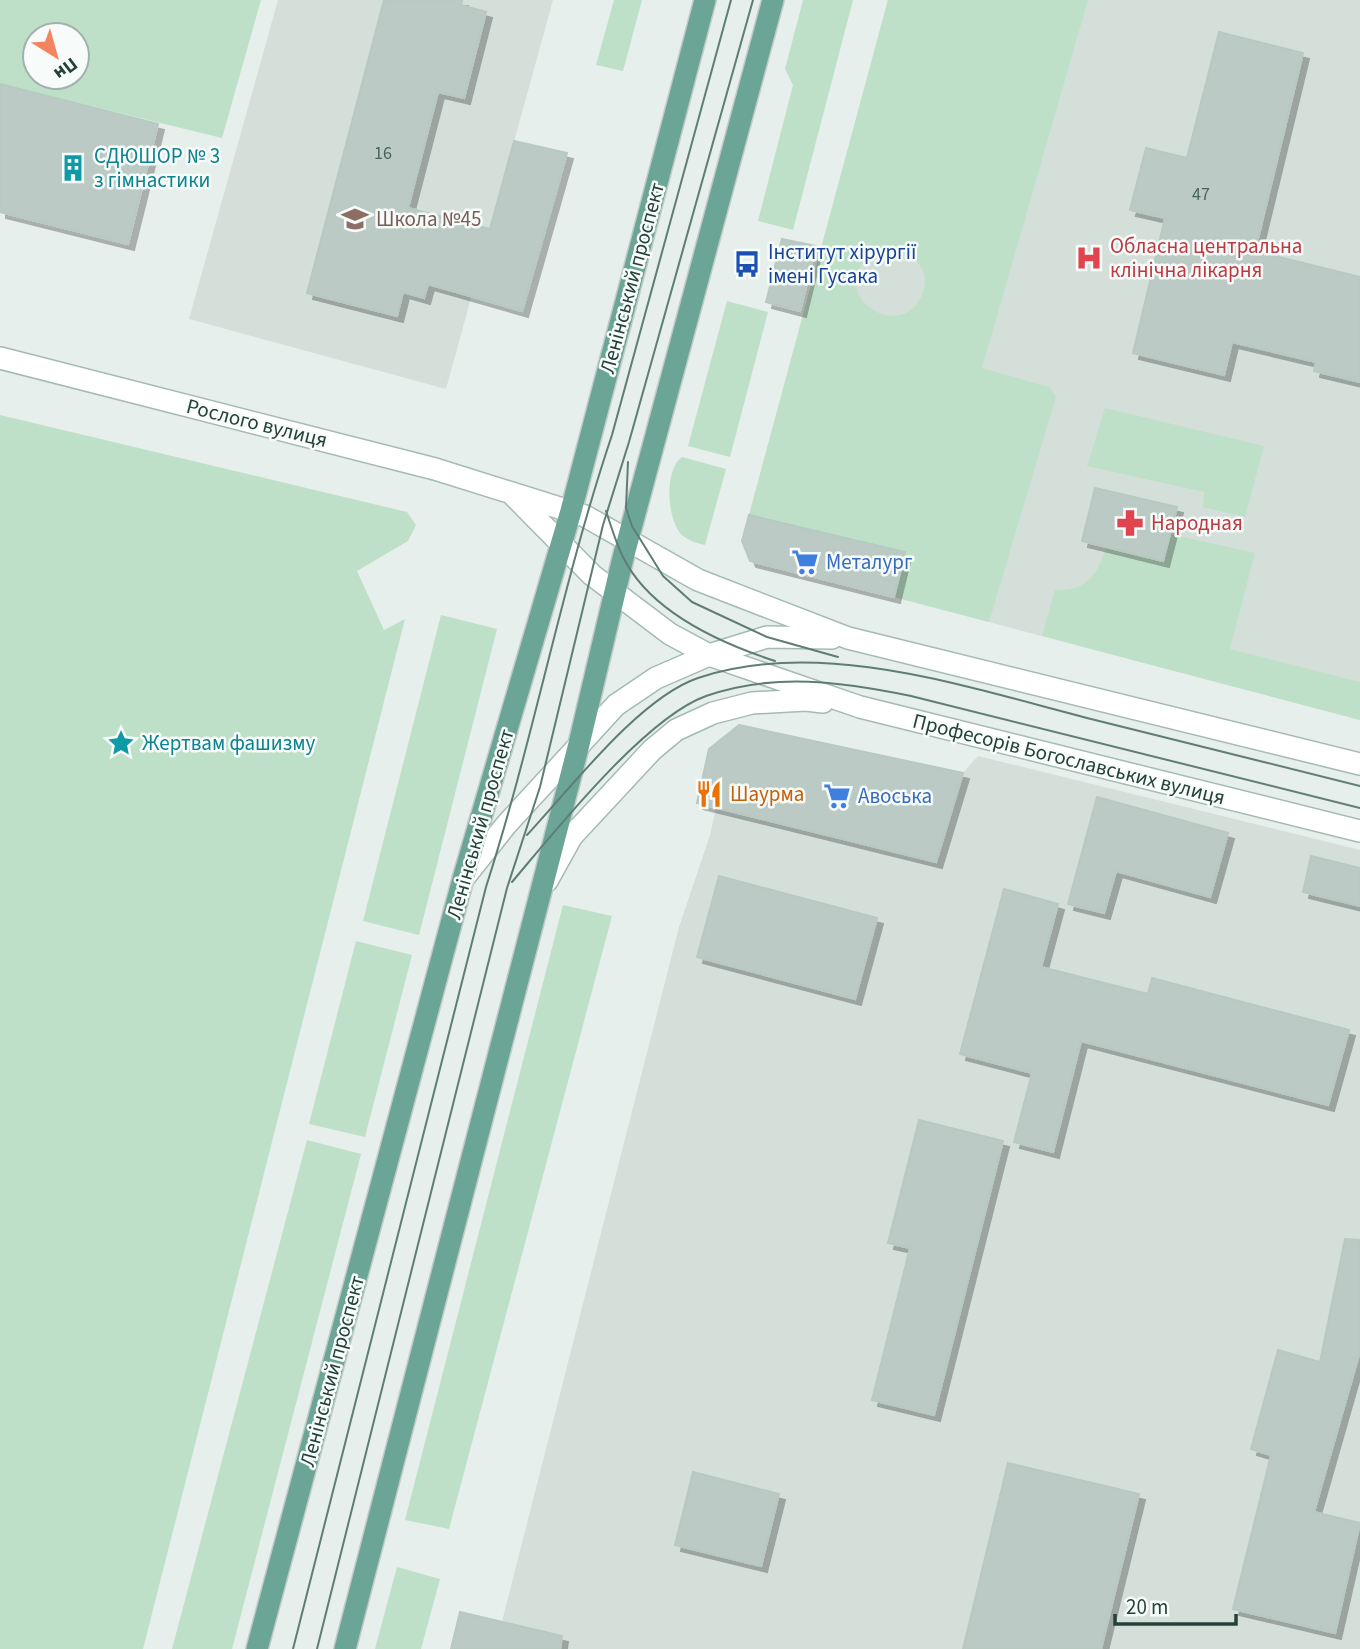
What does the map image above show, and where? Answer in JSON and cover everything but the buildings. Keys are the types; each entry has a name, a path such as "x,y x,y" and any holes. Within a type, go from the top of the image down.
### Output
{"main road":[{"name":"Ленінський проспект","path":"257,1649 463,879 571,511 705,0"},
{"path":"345,1649 579,744 629,539 773,0"}],"street":[{"name":"Рослого вулиця","path":"0,358 435,469 571,511 629,539 698,580 848,638"},
{"name":"Професорів Богославських вулиця","path":"513,494 561,545 616,594 670,634 709,655 860,707 1360,831"},
{"path":"463,879 506,825 615,705 656,678 709,655 766,637 848,638 1360,764"},
{"path":"537,902 572,835 652,750 676,730 713,713 752,703 806,700 860,707"}],"shaded area":[{"name":"Школа №45","path":"278,0 553,0 446,389 189,319"},
{"name":"Обласна центральна клінічна лікарня","path":"888,0 1360,0 1360,720 894,597 904,552 749,515"},
{"path":"978,756 1360,850 1360,1649 495,1649 679,927 710,835 716,808 936,862 963,773"}],"green space":[{"path":"0,0 261,0 222,138 29,91 91,91 91,21 21,21 21,89 0,84"},
{"path":"614,0 642,0 623,71 596,65"},
{"path":"803,0 853,0 793,230 758,221 793,85 785,69"},
{"path":"888,0 1088,0 982,368 1049,387 1056,397 989,622 894,597 904,552 749,515","holes":["884,248 915,260 924,273 925,282 923,292 912,309 898,316 882,314 868,306 858,294 856,278 864,263"]},
{"path":"727,301 768,312 730,457 688,446"},
{"path":"1105,408 1264,446 1245,517 1203,507 1204,492 1087,466"},
{"path":"0,415 407,512 416,525 408,541 357,571 384,630 405,619 143,1649 0,1649"},
{"path":"682,457 726,469 705,545 682,535 672,516 670,482 676,463"},
{"path":"1170,534 1255,553 1230,649 1360,682 1360,720 1042,636 1055,590 1075,588 1089,580 1099,566 1106,547"},
{"path":"441,615 497,629 419,935 363,921"},
{"path":"563,905 612,916 449,1529 405,1520"},
{"path":"356,941 412,955 365,1137 309,1124"},
{"path":"307,1140 361,1154 232,1649 172,1649"},
{"path":"397,1567 440,1579 421,1649 375,1649"}],"tram line":[{"path":"293,1649 486,887 731,0"},
{"path":"317,1649 507,888 540,787 603,525 629,442 753,0"},
{"path":"628,462 626,508 632,526 663,576 692,602 767,637 838,657"},
{"path":"606,511 623,557 650,594 688,623 710,635 775,661"},
{"path":"527,835 629,724 675,689 698,678 745,667 793,663 843,664 943,681 1360,786"},
{"path":"512,882 603,778 656,727 682,708 706,696 757,684 834,684 911,696 1360,808"}],"place":[{"name":"СДЮШОР № 3 з гімнастики","path":"73,168"},
{"name":"Школа №45","path":"355,219"},
{"name":"Обласна центральна клінічна лікарня","path":"1089,258"},
{"name":"Інститут хірургії імені Гусака","path":"747,264"},
{"name":"Народная","path":"1130,523"},
{"name":"Металург","path":"805,562"},
{"name":"Жертвам фашизму","path":"121,743"},
{"name":"Шаурма","path":"709,794"},
{"name":"Авоська","path":"837,796"}]}
